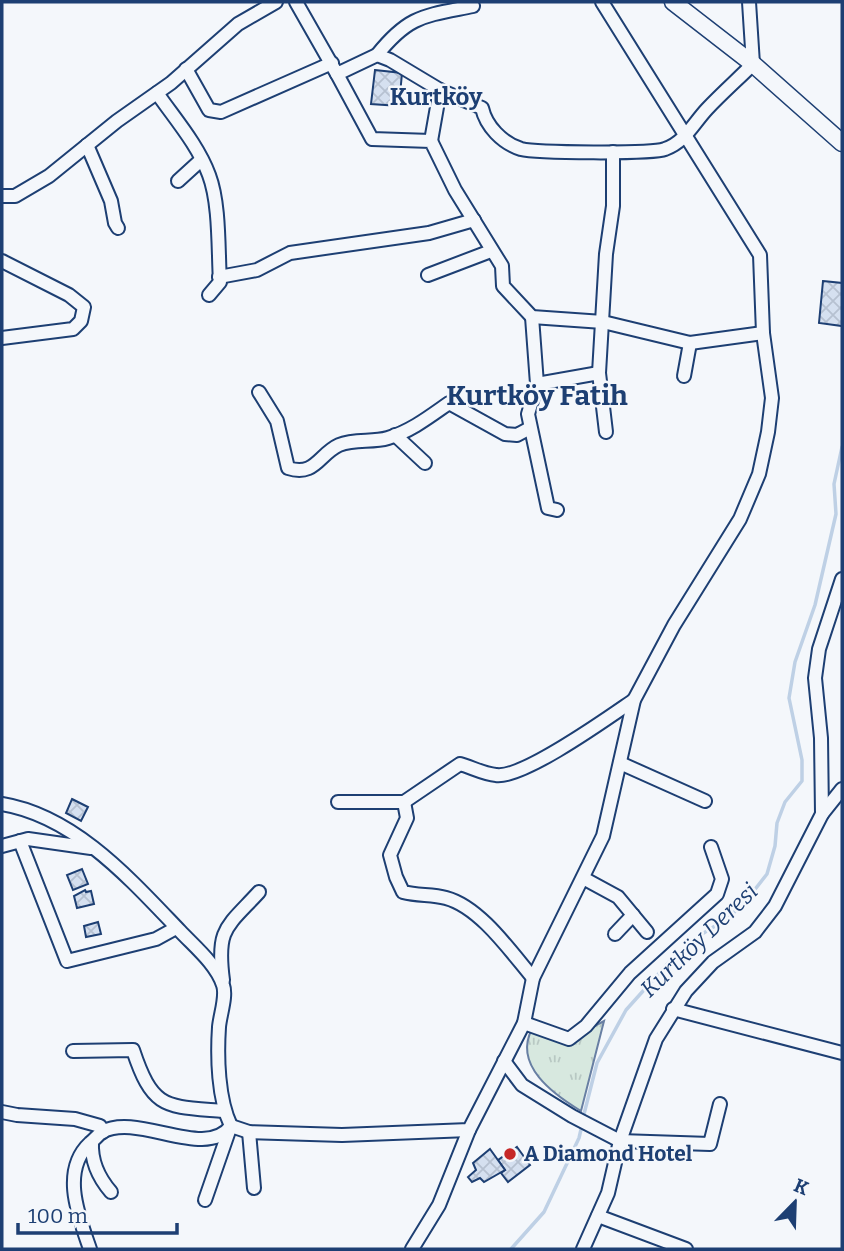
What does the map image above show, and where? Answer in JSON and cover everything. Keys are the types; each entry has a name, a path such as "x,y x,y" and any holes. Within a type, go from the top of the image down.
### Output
{"main road":[{"path":"673,2 753,64 842,143"}],"street":[{"path":"2,196 15,196 49,176 158,93 238,24 276,2"},
{"path":"296,2 372,139 432,141"},
{"path":"412,1249 439,1205 469,1130 524,1023 533,978 603,836 634,700 674,625 740,519 759,474 768,432 772,398 763,333 760,255 602,2"},
{"path":"377,55 440,90 482,108 485,120 503,139 521,149 613,152 664,150 687,136 706,110 753,64 750,2"},
{"path":"186,69 209,110 221,112 335,68 377,55 393,35 411,21 472,6"},
{"path":"440,90 432,141 456,190 502,266 503,286 532,317 537,384 528,414 548,508 557,510"},
{"path":"158,93 209,176 215,205 220,282 209,295"},
{"path":"87,145 111,201 118,228"},
{"path":"606,432 599,373 606,254 613,206 613,152"},
{"path":"178,181 201,160"},
{"path":"219,277 257,270 290,253 429,233 474,220"},
{"path":"428,275 491,251"},
{"path":"2,261 69,295 84,307 80,321 73,329 2,338"},
{"path":"532,317 603,322 690,343 763,333"},
{"path":"684,376 690,343"},
{"path":"537,384 599,373"},
{"path":"259,392 277,421 288,468 297,471 309,469 336,446 352,441 386,439 414,428 449,403 505,433 517,435 530,428"},
{"path":"396,435 425,463"},
{"path":"822,814 821,738 815,678 819,649 842,579"},
{"path":"338,802 404,802 460,764 498,776 514,772 568,744 634,700"},
{"path":"620,763 705,801"},
{"path":"583,1249 608,1193 620,1141 656,1039 686,991 713,962 755,932 775,906 822,814 842,789"},
{"path":"404,802 407,818 390,855 403,892 417,896 444,897 465,905 488,926 533,978"},
{"path":"2,804 20,807 60,825 95,849 148,898 214,968 224,987"},
{"path":"2,846 28,839 95,849"},
{"path":"20,841 67,961 156,939 176,928"},
{"path":"524,1023 569,1039 586,1026 630,973 717,894 722,880 711,847"},
{"path":"583,878 618,897 647,932"},
{"path":"259,892 230,920 220,949 224,987 219,1029 223,1111 231,1126 249,1132 342,1135 469,1130"},
{"path":"615,934 633,915"},
{"path":"673,1009 842,1053"},
{"path":"73,1051 133,1050 143,1079 156,1098 176,1107 223,1111"},
{"path":"504,1061 522,1085 572,1116 620,1141 710,1144 720,1104"},
{"path":"2,1112 75,1119 100,1126 103,1132"},
{"path":"90,1249 75,1204 75,1166 84,1149 103,1132 120,1128 147,1128 184,1138 213,1138 225,1134 231,1126"},
{"path":"205,1200 231,1126"},
{"path":"249,1132 254,1188"},
{"path":"92,1142 91,1157 102,1182 111,1192"},
{"path":"598,1216 686,1249"}],"green space":[{"path":"604,1021 581,1111 559,1096 539,1077 528,1055 528,1042 532,1029 578,1035"}],"building":[{"path":"375,70 402,73 399,106 371,104"},
{"path":"823,281 842,283 842,326 819,323"},
{"path":"72,799 88,807 81,821 66,813"},
{"path":"82,869 88,884 73,890 67,875"},
{"path":"85,890 91,891 94,904 77,908 74,896"},
{"path":"98,922 101,934 86,937 84,926"},
{"path":"517,1147 530,1165 508,1182 501,1173 505,1170 498,1160"},
{"path":"490,1149 505,1170 484,1182 480,1178 472,1182 468,1177 476,1170 473,1163"}],"waterway":[{"name":"Kurtköy Deresi","path":"583,1118 597,1063 626,1010 670,961 745,902 767,874 775,846 777,823 785,802 802,781 802,760 789,698 795,662 815,605 836,514 834,484 842,447"},
{"name":"Kurtköy Deresi","path":"511,1249 544,1212 579,1138 582,1125"}],"place":[{"name":"A Diamond Hotel","path":"510,1154"}],"district":[{"name":"Kurtköy","path":"436,97"},
{"name":"Kurtköy Fatih","path":"537,395"}]}
